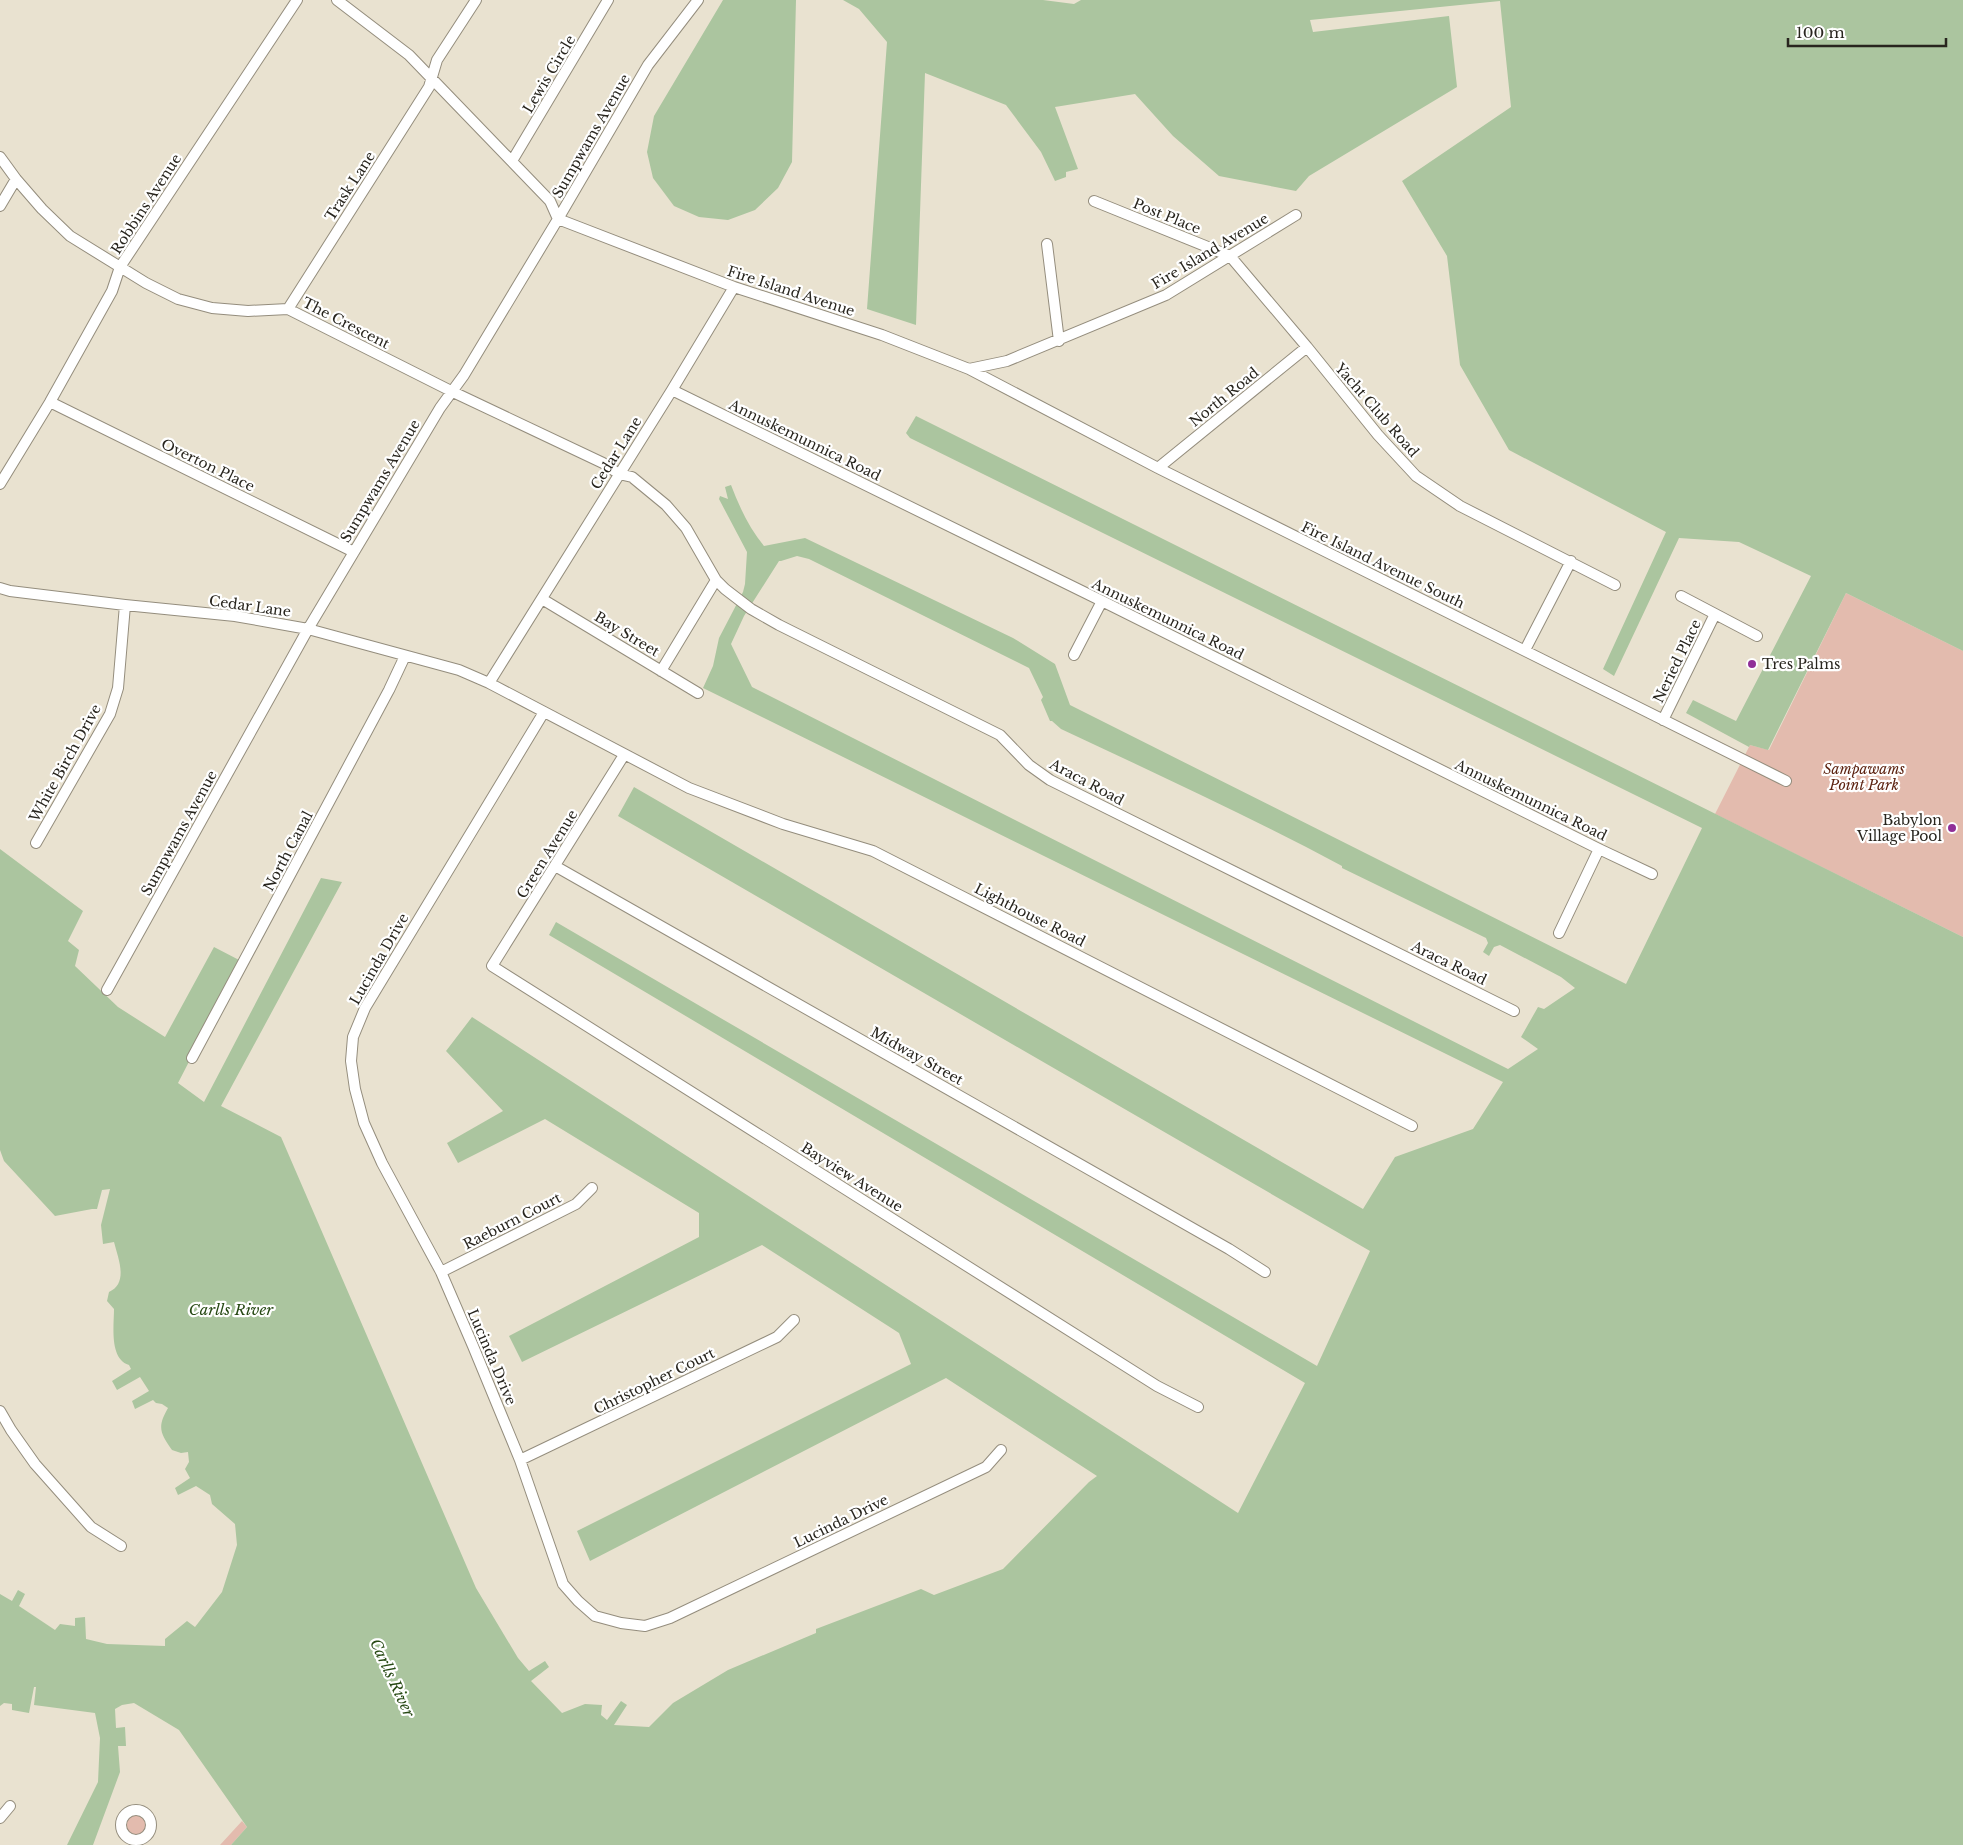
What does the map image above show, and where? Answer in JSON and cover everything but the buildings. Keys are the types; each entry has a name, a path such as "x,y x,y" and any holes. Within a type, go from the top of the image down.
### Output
{"street":[{"name":"Robbins Avenue","path":"0,484 50,402 112,291 120,268 297,0"},
{"path":"337,0 409,55 431,76 550,201 558,219"},
{"path":"431,76 437,60 476,0"},
{"name":"Lewis Circle","path":"512,161 608,0"},
{"name":"Sumpwams Avenue","path":"107,990 308,629 440,408 453,392 558,219 648,65 698,0"},
{"name":"Trask Lane","path":"288,309 429,87 431,76"},
{"name":"The Crescent","path":"0,157 42,209 70,236 146,283 178,299 212,308 248,311 288,309 453,392 603,463 619,474"},
{"path":"0,206 16,179"},
{"name":"Post Place","path":"1094,201 1230,256"},
{"name":"Fire Island Avenue","path":"558,219 734,287 882,335 969,369 1007,361 1166,295 1296,215"},
{"path":"1047,244 1059,340"},
{"name":"Yacht Club Road","path":"1230,256 1378,435 1416,476 1460,506 1615,585"},
{"name":"Cedar Lane","path":"489,683 734,287"},
{"name":"North Road","path":"1158,468 1307,347"},
{"name":"Fire Island Avenue South","path":"969,369 1158,468 1786,781"},
{"name":"Annuskemunnica Road","path":"672,390 1652,874"},
{"name":"Overton Place","path":"50,402 354,552"},
{"name":"Araca Road","path":"619,474 632,477 666,505 686,528 716,580 735,598 780,626 1000,735 1029,765 1050,780 1514,1011"},
{"path":"1525,650 1571,561"},
{"path":"661,671 716,580"},
{"name":"Cedar Lane","path":"0,588 10,591 125,605 235,616 308,629 459,670 489,683 624,755"},
{"path":"1681,596 1757,636"},
{"name":"Bay Street","path":"542,599 698,693"},
{"path":"1074,655 1102,601"},
{"name":"White Birch Drive","path":"36,843 110,714 118,688 125,605"},
{"name":"Neried Place","path":"1663,720 1715,614"},
{"name":"North Canal","path":"192,1058 390,690 405,656"},
{"name":"Lucinda Drive","path":"544,712 366,1008 353,1037 352,1070 364,1124 382,1163 441,1272 520,1460 564,1584 578,1601 596,1616 621,1623 645,1626 670,1618 986,1467 1001,1450"},
{"name":"Green Avenue","path":"492,966 624,755"},
{"name":"Lighthouse Road","path":"624,755 689,788 740,808 783,824 873,851 1412,1126"},
{"path":"1559,933 1599,849"},
{"name":"Midway Street","path":"555,866 1229,1249 1265,1272"},
{"name":"Bayview Avenue","path":"492,966 1157,1386 1198,1407"},
{"name":"Raeburn Court","path":"441,1272 576,1204 592,1188"},
{"name":"Christopher Court","path":"520,1460 777,1337 794,1320"},
{"path":"0,1411 35,1464 91,1527 121,1546"},
{"path":"0,1818 10,1806"}],"green space":[{"name":"Sampawams Point Park","path":"1846,593 1963,651 1963,937 1715,814 1750,745 1769,750"},
{"path":"136,1812 146,1815 149,1825 146,1835 136,1838 126,1835 123,1825 126,1815"},
{"path":"242,1821 247,1827 231,1845 220,1845"}],"water":[{"path":"723,0 796,0 792,162 778,188 755,210 728,220 699,217 674,206 653,178 647,152 654,116"},
{"path":"843,0 1043,0 1074,4 1081,0 1963,0 1963,651 1846,593 1768,750 1750,745 1749,747 1686,713 1693,700 1736,721 1811,576 1739,542 1679,538 1614,676 1603,669 1666,532 1509,450 1460,365 1447,256 1402,181 1511,107 1500,1 1310,20 1313,32 1449,16 1457,87 1309,176 1296,191 1219,176 1173,136 1135,94 1055,107 1078,169 1066,172 1066,177 1055,181 1041,152 1006,105 925,73 916,325 867,309 887,42 859,9"},
{"name":"Carlls River","path":"916,416 1963,937 1963,1845 231,1845 247,1827 179,1730 134,1703 122,1705 115,1709 116,1728 125,1727 126,1746 118,1746 120,1772 93,1845 67,1845 98,1782 100,1738 95,1713 34,1705 36,1687 34,1687 29,1713 12,1710 12,1704 4,1703 0,1706 0,1594 12,1601 18,1590 25,1594 19,1606 55,1630 60,1624 75,1626 75,1618 85,1617 86,1639 107,1644 165,1646 165,1639 187,1621 195,1627 222,1592 237,1545 235,1524 212,1504 210,1495 196,1486 178,1495 175,1488 190,1478 185,1469 189,1462 188,1452 181,1453 172,1450 165,1439 161,1425 168,1408 153,1400 135,1409 132,1401 149,1391 140,1377 117,1390 112,1381 131,1369 118,1356 115,1349 113,1332 114,1309 107,1301 109,1292 119,1283 120,1276 114,1242 103,1244 101,1225 110,1189 102,1190 97,1209 55,1216 4,1161 0,1150 0,849 83,911 68,941 79,950 75,966 118,1007 165,1037 214,947 241,961 178,1083 204,1102 321,878 342,882 221,1106 281,1137 476,1588 518,1658 529,1671 545,1661 549,1667 531,1681 562,1713 585,1704 602,1705 601,1715 607,1720 621,1701 627,1705 614,1725 649,1727 673,1703 728,1670 816,1633 816,1629 921,1589 934,1595 1003,1569 1097,1476 946,1378 590,1561 577,1531 911,1364 899,1333 762,1245 522,1362 509,1336 699,1237 699,1213 545,1119 458,1163 447,1143 503,1111 446,1051 472,1017 1238,1513 1305,1383 549,935 556,922 1317,1366 1370,1251 618,816 634,787 1363,1209 1395,1157 1473,1129 1503,1082 703,688 713,666 719,638 743,592 745,584 747,552 719,499 720,496 728,499 725,487 731,485 745,517 764,546 805,538 1013,638 1055,664 1070,705 1626,984 1702,828 910,438 906,433","holes":["797,556 809,559 1029,668 1043,697 1041,700 1050,721 1061,729 1237,813 1342,866 1342,868 1486,938 1488,943 1483,952 1489,956 1494,947 1500,945 1561,977 1575,988 1544,1009 1538,1007 1521,1037 1538,1049 1508,1069 752,687 731,644 744,616 779,561"]}],"place":[{"name":"Tres Palms","path":"1752,664"},
{"name":"Babylon Village Pool","path":"1952,828"}]}
